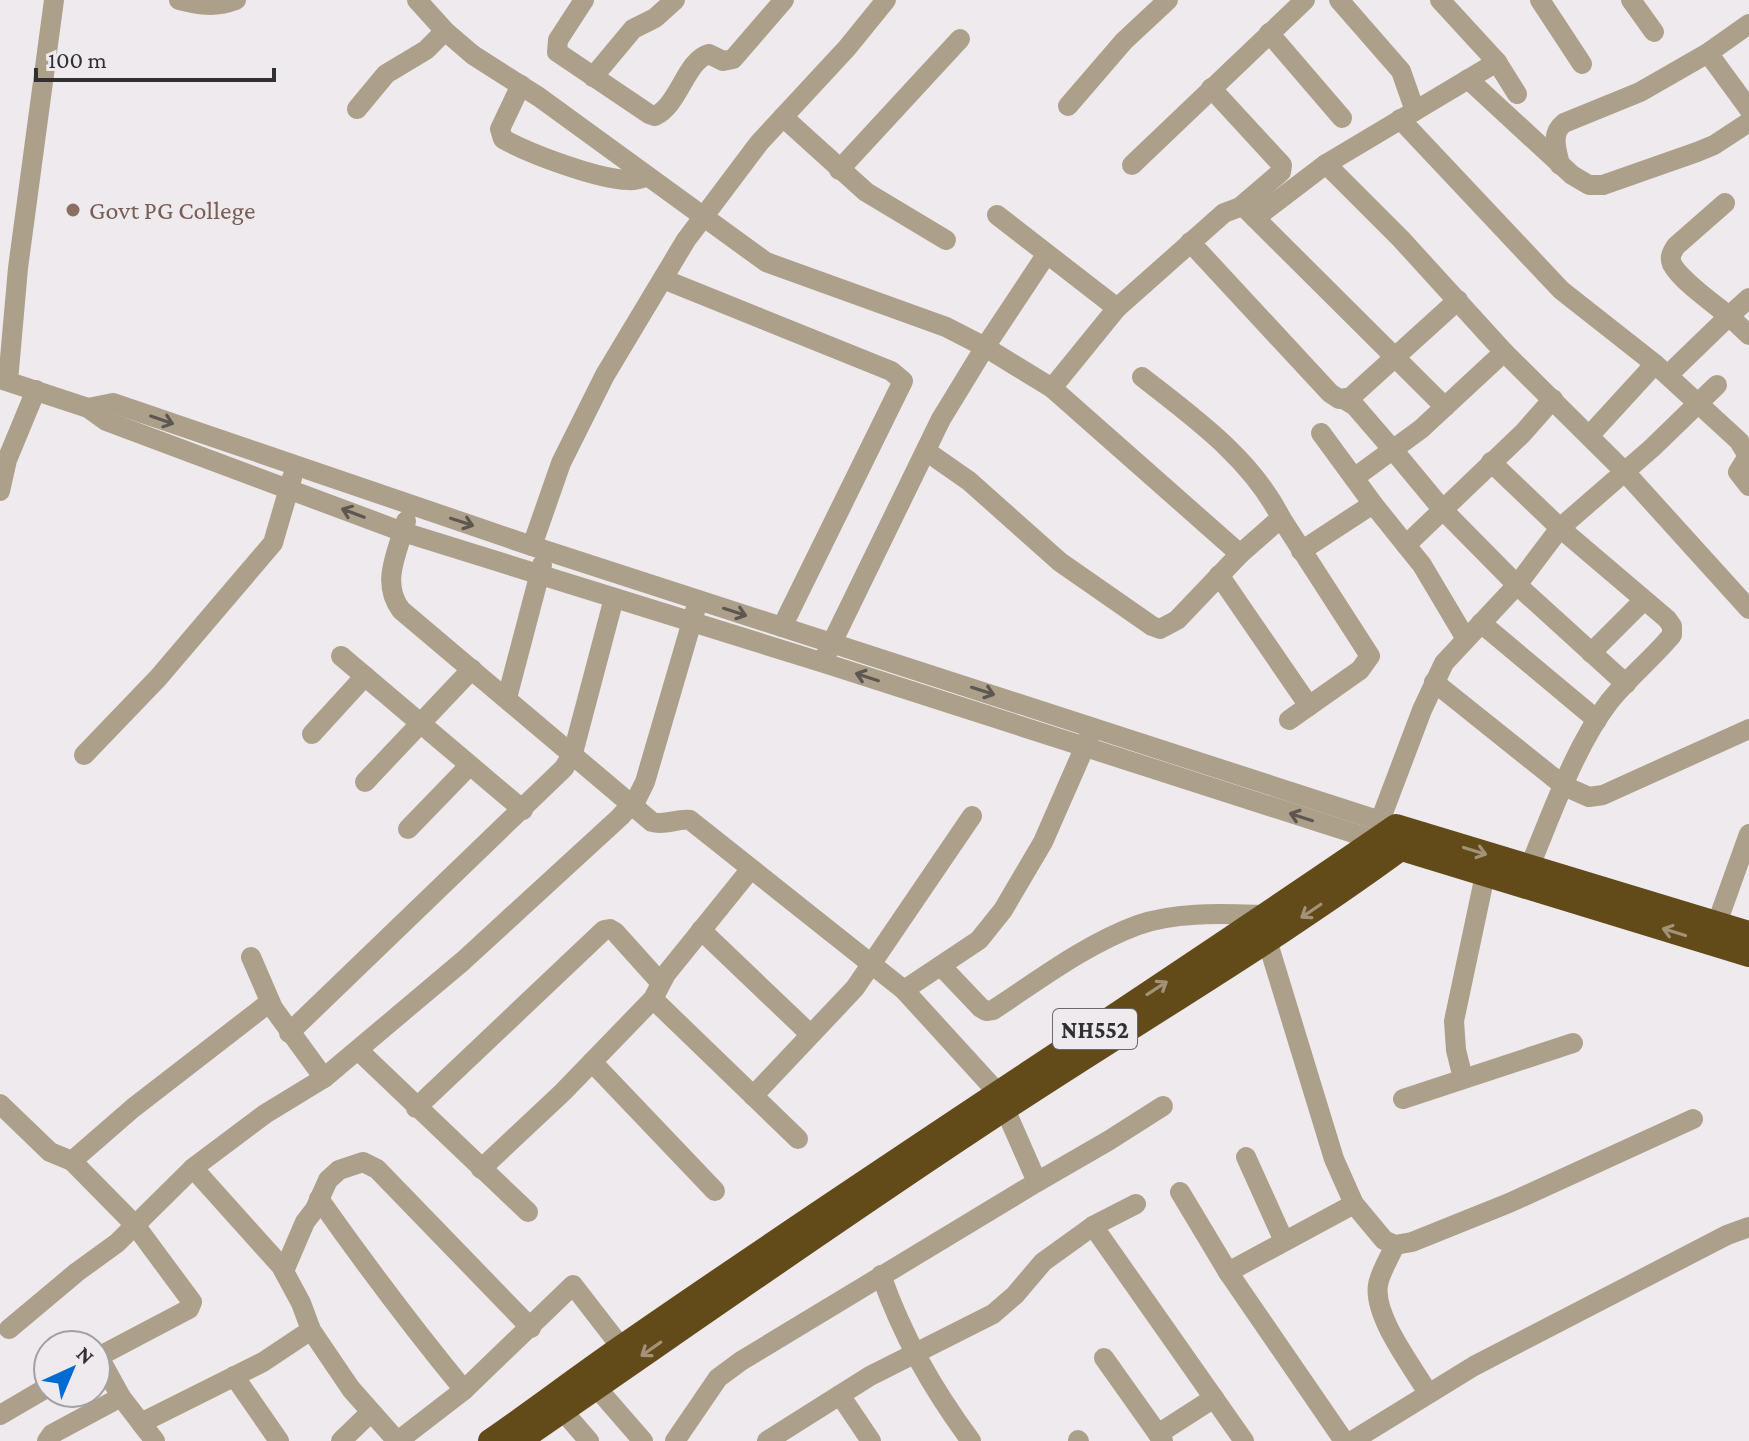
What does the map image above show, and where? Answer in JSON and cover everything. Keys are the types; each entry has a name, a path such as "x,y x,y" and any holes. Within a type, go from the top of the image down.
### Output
{"highway":[{"path":"1395,834 1529,868 1749,933"},
{"path":"1395,834 1485,875 1749,955"},
{"name":"NH552","path":"519,1441 1267,915 1395,834"},
{"name":"NH552","path":"490,1441 621,1347 1001,1101 1267,940 1395,834"}],"street":[{"path":"54,0 4,380 88,408 106,421 403,532 693,621 827,653 1094,727 1395,834"},
{"path":"179,0 207,7 236,0"},
{"path":"417,0 445,31 473,55 521,85 766,262 946,327 1052,388 1240,554"},
{"path":"584,0 556,46 561,56 655,116 666,109 699,59 709,54 723,61 733,59 784,0"},
{"path":"593,77 633,29 655,18 675,0"},
{"path":"507,698 539,576 539,548 561,463 605,375 703,218 759,143 847,48 886,0"},
{"path":"1068,106 1124,41 1168,0"},
{"path":"1132,165 1305,0"},
{"path":"1339,0 1401,71 1408,115 1561,290 1661,369 1746,450 1748,456 1738,472 1749,486"},
{"path":"1440,0 1497,62 1517,94"},
{"path":"1540,0 1582,64"},
{"path":"1631,0 1654,32"},
{"path":"1560,165 1554,136 1557,128 1590,111 1640,92 1708,53 1749,24"},
{"path":"357,109 386,74 426,50 445,31"},
{"path":"1269,33 1342,118"},
{"path":"839,170 960,39"},
{"path":"1708,53 1749,109"},
{"path":"1052,388 1117,308 1224,213 1248,212 1497,62"},
{"path":"1468,79 1560,165 1589,185 1603,185 1697,152 1714,145 1749,122"},
{"path":"521,85 500,129 503,139 610,177 629,181 646,177"},
{"path":"1211,88 1282,165 1281,172 1248,212"},
{"path":"783,117 866,192 946,240"},
{"path":"1326,164 1504,352 1742,586 1749,609"},
{"path":"1725,203 1676,246 1671,253 1671,261 1677,271 1749,335"},
{"path":"1248,212 1445,407"},
{"path":"997,215 1117,308"},
{"path":"1190,242 1330,393 1355,406 1442,509 1517,585 1626,684"},
{"path":"827,653 941,419 1046,255"},
{"path":"663,279 891,371 903,381 782,627"},
{"path":"1589,436 1661,369 1749,298"},
{"path":"1345,400 1458,300"},
{"path":"1354,478 1393,452 1504,352"},
{"path":"1142,377 1187,413 1243,465 1270,496 1301,551 1370,656 1368,663 1360,670 1289,720"},
{"path":"1395,834 1434,682 1444,663 1517,585 1560,528 1717,385"},
{"path":"0,491 7,460 36,390"},
{"path":"1406,545 1553,399"},
{"path":"88,408 113,403 410,505 782,627 827,653 1085,747 1395,834"},
{"path":"1321,433 1430,576 1466,639"},
{"path":"926,451 969,481 1060,562 1160,629 1177,620 1240,554 1281,518"},
{"path":"1491,462 1560,528 1672,626 1672,635 1597,720 1564,786 1529,868"},
{"path":"84,755 158,678 273,543 296,466"},
{"path":"1301,551 1373,504"},
{"path":"410,505 389,583 392,597 401,610 652,822 661,825 681,818 690,820 904,990 1001,1101 1037,1182"},
{"path":"1219,575 1309,706"},
{"path":"289,1033 553,781 573,753 614,598"},
{"path":"9,1329 117,1243 193,1168 255,1121 324,1078 358,1050 463,961 630,805 645,782 699,600"},
{"path":"1591,653 1644,600"},
{"path":"1481,623 1597,720"},
{"path":"341,656 523,810"},
{"path":"365,782 472,669"},
{"path":"312,734 365,676"},
{"path":"1434,682 1564,786 1589,797 1603,795 1749,729"},
{"path":"904,990 979,940 1003,910 1043,842 1094,727"},
{"path":"408,829 469,766"},
{"path":"753,1096 839,1006 871,965 972,816"},
{"path":"1717,923 1749,834"},
{"path":"481,1169 592,1062 656,991 750,870"},
{"path":"1463,1078 1456,1050 1454,1021 1485,875"},
{"path":"941,966 981,1008 993,1010 1096,945 1139,925 1170,918 1267,915"},
{"path":"416,1108 604,930 610,929 656,991 753,1096 798,1139"},
{"path":"701,930 810,1034"},
{"path":"1267,940 1334,1159 1354,1204 1372,1228 1384,1240 1395,1245 1412,1242 1509,1203 1693,1119"},
{"path":"251,957 270,1002 289,1033 324,1078"},
{"path":"72,1161 133,1108 270,1002"},
{"path":"1403,1099 1573,1043"},
{"path":"358,1050 528,1212"},
{"path":"592,1062 715,1191"},
{"path":"0,1104 50,1152 72,1161 135,1225 189,1295 192,1302 189,1309 112,1349"},
{"path":"675,1441 718,1378 741,1361 1163,1106"},
{"path":"1246,1157 1284,1241"},
{"path":"284,1271 305,1222 333,1174 363,1162 370,1164 531,1328"},
{"path":"193,1168 284,1271 311,1330 351,1389 397,1441 464,1390 573,1285 621,1347"},
{"path":"1180,1192 1228,1272 1344,1441"},
{"path":"319,1199 402,1314 464,1390"},
{"path":"772,1440 912,1353 993,1314 1015,1295 1043,1262 1093,1226 1136,1204"},
{"path":"1228,1272 1354,1204"},
{"path":"1093,1226 1244,1441"},
{"path":"1352,1441 1474,1366 1727,1235 1749,1227"},
{"path":"1395,1245 1378,1284 1378,1298 1382,1314 1428,1393"},
{"path":"881,1275 912,1353 971,1441"},
{"path":"141,1423 263,1362 311,1330"},
{"path":"1104,1358 1161,1438 1214,1398"},
{"path":"234,1376 279,1441"},
{"path":"112,1382 155,1441"},
{"path":"596,1387 643,1441"},
{"path":"840,1395 871,1441"},
{"path":"0,1415 32,1396"},
{"path":"47,1441 52,1434 121,1397"},
{"path":"563,1411 589,1441"},
{"path":"341,1441 371,1412"}],"place":[{"name":"Govt PG College","path":"73,210"}]}
